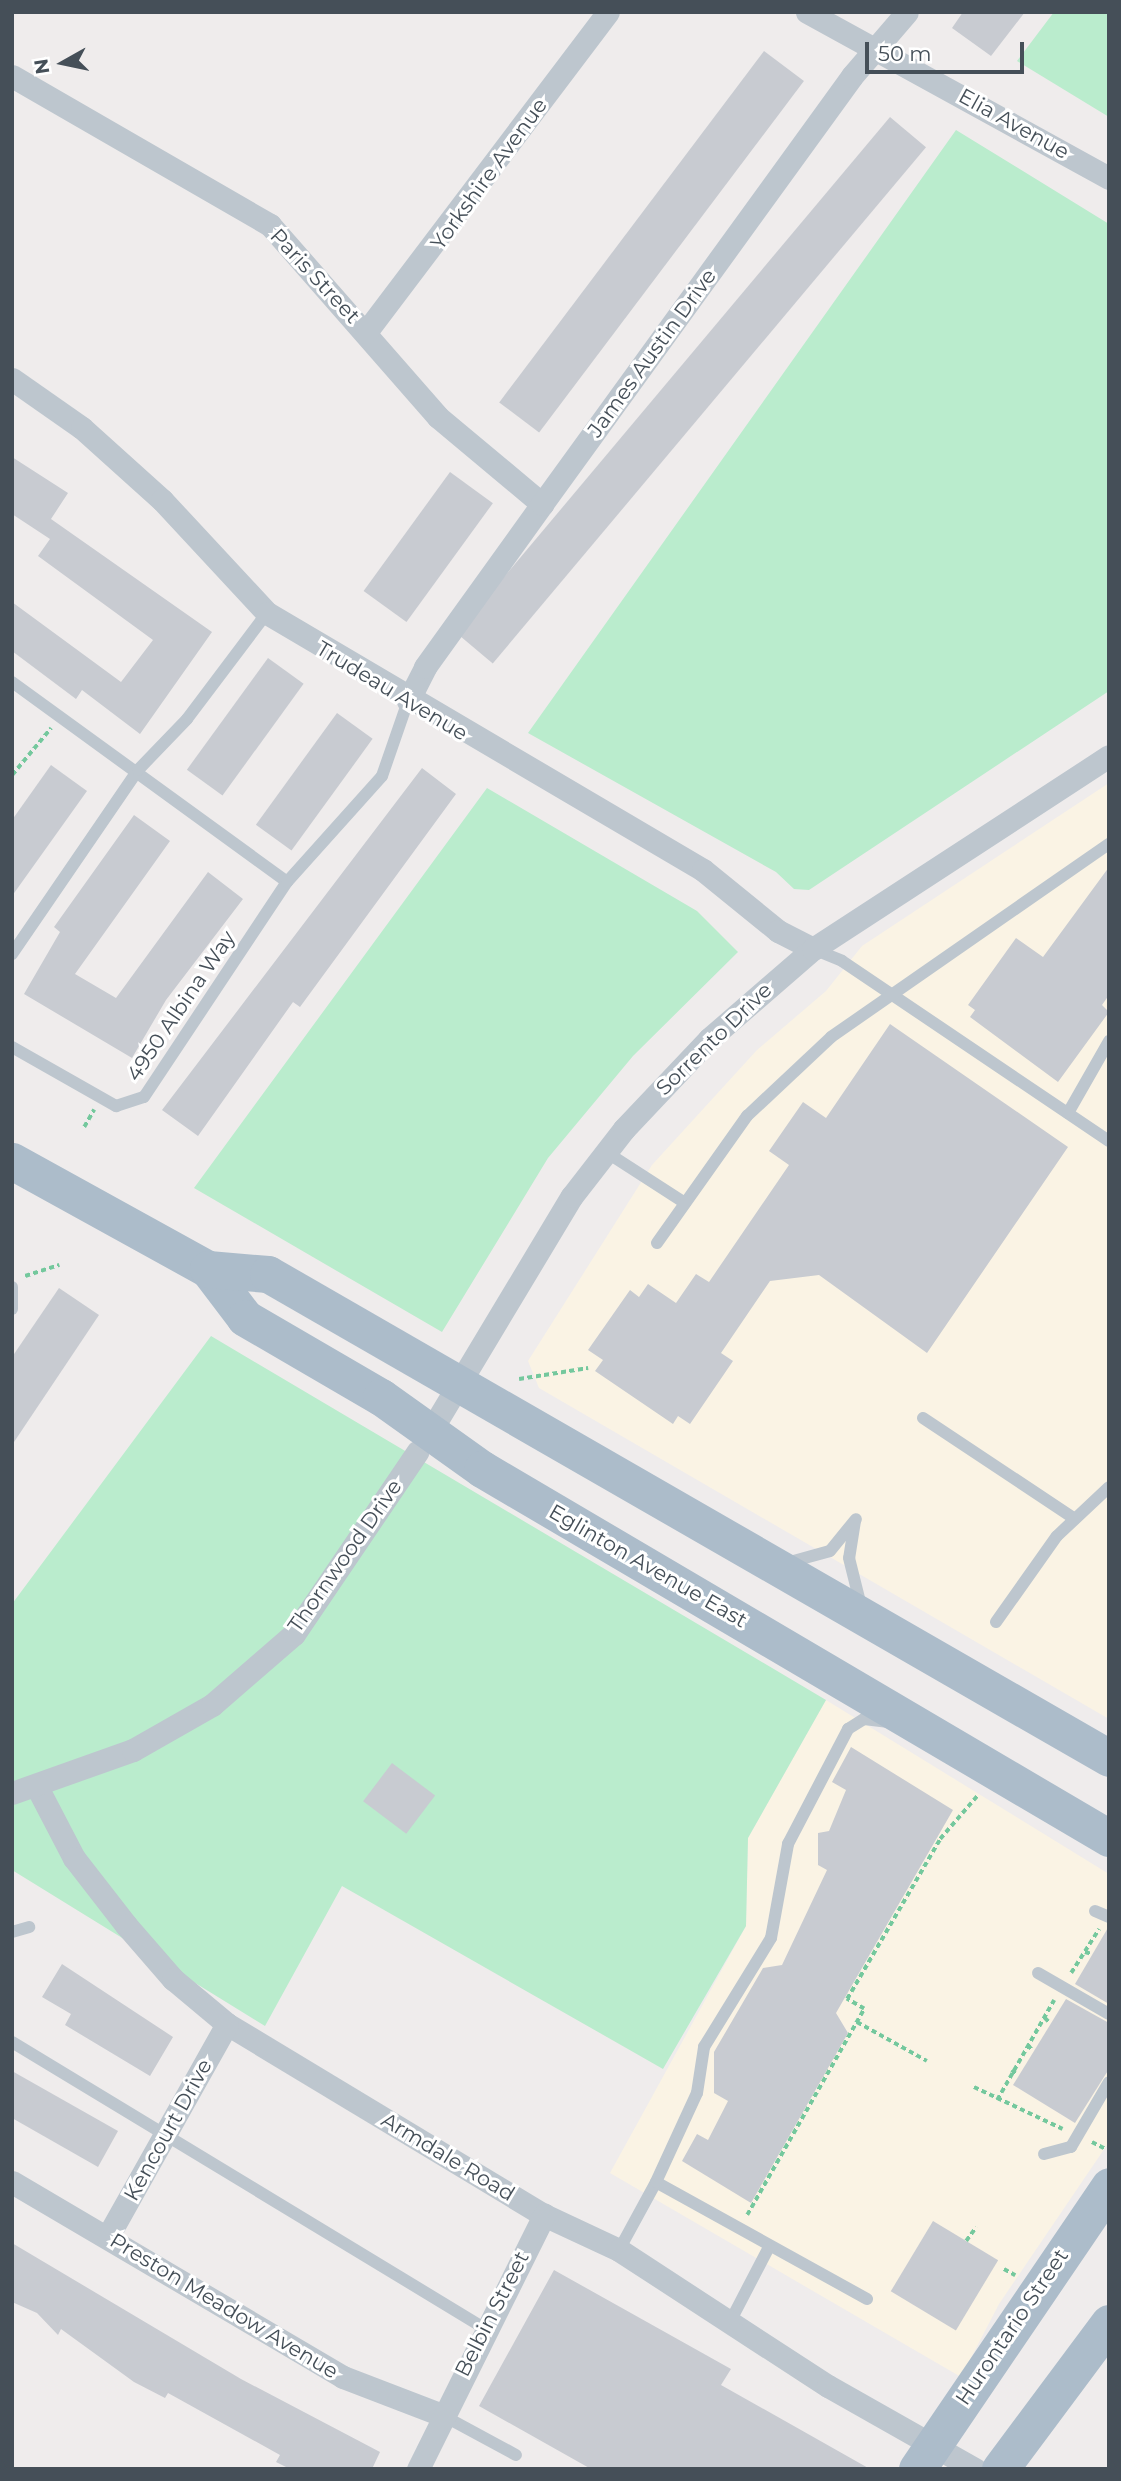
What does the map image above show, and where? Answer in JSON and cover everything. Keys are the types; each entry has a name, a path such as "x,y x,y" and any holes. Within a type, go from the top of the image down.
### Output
{"main road":[{"name":"Eglinton Avenue East","path":"12,1161 208,1269 245,1318 423,1442 482,1469 1108,1838"},
{"name":"Eglinton Avenue East","path":"208,1269 268,1274 1109,1758"},
{"name":"Hurontario Street","path":"925,2457 1109,2186"},
{"path":"1000,2469 1109,2323"}],"street":[{"name":"Yorkshire Avenue","path":"366,332 608,12"},
{"name":"Elia Avenue","path":"807,12 1109,178"},
{"name":"James Austin Drive","path":"408,701 425,667 542,504 873,49 907,12"},
{"name":"Paris Street","path":"12,76 270,226 438,417 542,504"},
{"name":"Trudeau Avenue","path":"12,379 82,428 162,499 267,614 408,701 704,870 778,931 813,949"},
{"name":"Sorrento Drive","path":"423,1442 606,1152 709,1039 813,949 1109,756"},
{"name":"Thornwood Drive","path":"12,1793 37,1787 133,1749 212,1705 294,1634 423,1442"},
{"name":"Armdale Road","path":"37,1787 74,1857 125,1925 173,1979 228,2024 544,2215 619,2250 731,2320 925,2457 975,2469"},
{"name":"Kencourt Drive","path":"108,2236 228,2024"},
{"name":"Preston Meadow Avenue","path":"12,2182 108,2236 343,2377 442,2415"},
{"name":"Belbin Street","path":"418,2469 484,2328 544,2215"}],"lane":[{"path":"12,954 138,770 187,719 267,614"},
{"path":"12,682 138,770 287,882"},
{"name":"4950 Albina Way","path":"12,1047 100,1099 133,1105 153,1085 287,882 382,776 408,701"},
{"path":"657,1242 747,1116 888,992 1109,844"},
{"path":"813,949 888,992 1109,1141"},
{"path":"1068,1113 1109,1041"},
{"path":"606,1152 685,1203"},
{"path":"12,1287 12,1309"},
{"path":"923,1418 1075,1518"},
{"path":"996,1622 1075,1518 1109,1487"},
{"path":"765,1561 809,1562 830,1551 856,1520 849,1558 866,1619"},
{"path":"619,2250 656,2182 697,2093 704,2047 771,1938 788,1843 848,1729 864,1719 919,1726"},
{"path":"12,1932 29,1927"},
{"path":"1038,1973 1109,2014"},
{"path":"12,2042 136,2113 163,2138 484,2328"},
{"path":"1044,2154 1060,2155 1080,2136 1109,2082"},
{"path":"656,2182 769,2248 867,2299"},
{"path":"731,2320 769,2248"},
{"path":"442,2415 516,2455"}],"path":[{"path":"12,775 61,716"},
{"path":"23,1276 59,1265"},
{"path":"519,1379 588,1368"},
{"path":"930,1851 979,1794"},
{"path":"740,2230 864,2009 848,1999 940,1839"},
{"path":"891,1918 901,1906"},
{"path":"997,2100 1027,2045 1085,1952 1103,1915"},
{"path":"877,1942 887,1930"},
{"path":"1085,1952 1092,1954"},
{"path":"864,1965 874,1953"},
{"path":"848,1992 858,1981"},
{"path":"1045,2018 1050,2023"},
{"path":"857,2022 927,2061"},
{"path":"1027,2045 1033,2051"},
{"path":"833,2059 843,2047"},
{"path":"1013,2070 1018,2076"},
{"path":"974,2087 1106,2149"},
{"path":"800,2116 809,2104"},
{"path":"766,2175 776,2163"},
{"path":"966,2241 976,2227"},
{"path":"1004,2269 1011,2273"}],"shaded area":[{"path":"1109,783 1109,1719 539,1388 528,1361 652,1165 757,1050 826,991 862,946"},
{"path":"826,1700 1109,1874 1109,2142 999,2304 961,2377 610,2173 746,1926 748,1838"}],"green space":[{"path":"1054,12 1109,12 1109,117 1017,61"},
{"path":"956,130 1109,224 1109,691 809,890 794,889 776,872 528,733"},
{"path":"487,788 697,911 738,952 633,1056 548,1158 442,1332 194,1188"},
{"path":"211,1336 826,1700 748,1838 746,1926 663,2069 342,1886 265,2026 12,1870 12,1604"}],"building":[{"path":"963,12 1025,12 991,56 952,28"},
{"path":"764,51 804,81 539,432 499,402"},
{"path":"890,117 926,147 493,664 457,633"},
{"path":"12,457 68,493 51,519 212,632 140,734 82,690 76,699 12,651 12,602 121,682 153,640 38,556 50,539 12,514"},
{"path":"450,472 493,503 406,622 364,591"},
{"path":"268,658 304,684 222,796 187,770"},
{"path":"337,713 373,739 291,851 256,825"},
{"path":"51,765 87,791 12,896 12,820"},
{"path":"422,768 456,794 300,1007 293,1002 198,1136 162,1110"},
{"path":"134,815 170,841 75,974 116,998 208,872 243,899 166,1000 132,1058 24,994 60,932 54,927"},
{"path":"1109,867 1109,995 1102,1005 1109,1012 1058,1082 970,1017 975,1010 968,1005 1016,938 1043,957"},
{"path":"890,1024 1068,1147 927,1353 819,1275 770,1281 721,1353 733,1361 690,1424 678,1416 673,1424 595,1371 603,1360 588,1350 630,1290 639,1297 648,1284 676,1303 696,1274 709,1282 789,1165 769,1151 803,1102 826,1118"},
{"path":"59,1288 99,1315 12,1445 12,1357"},
{"path":"851,1747 953,1810 836,2013 848,2033 751,2203 682,2161 697,2134 708,2140 728,2101 714,2093 714,2052 763,1968 782,1965 827,1870 818,1865 818,1833 829,1831 846,1790 832,1782"},
{"path":"392,1763 435,1795 406,1834 363,1801"},
{"path":"1109,1926 1109,2004 1075,1984"},
{"path":"62,1964 173,2037 150,2076 65,2025 71,2014 42,1997"},
{"path":"1066,1999 1109,2023 1109,2069 1075,2123 1013,2085"},
{"path":"12,2071 118,2131 98,2167 12,2118"},
{"path":"933,2221 998,2260 956,2330 891,2291"},
{"path":"12,2243 241,2379 380,2452 372,2469 290,2469 276,2462 280,2455 168,2393 165,2398 134,2382 61,2329 58,2335 37,2313 12,2302"},
{"path":"554,2270 731,2369 721,2385 870,2469 591,2469 479,2406"}]}
